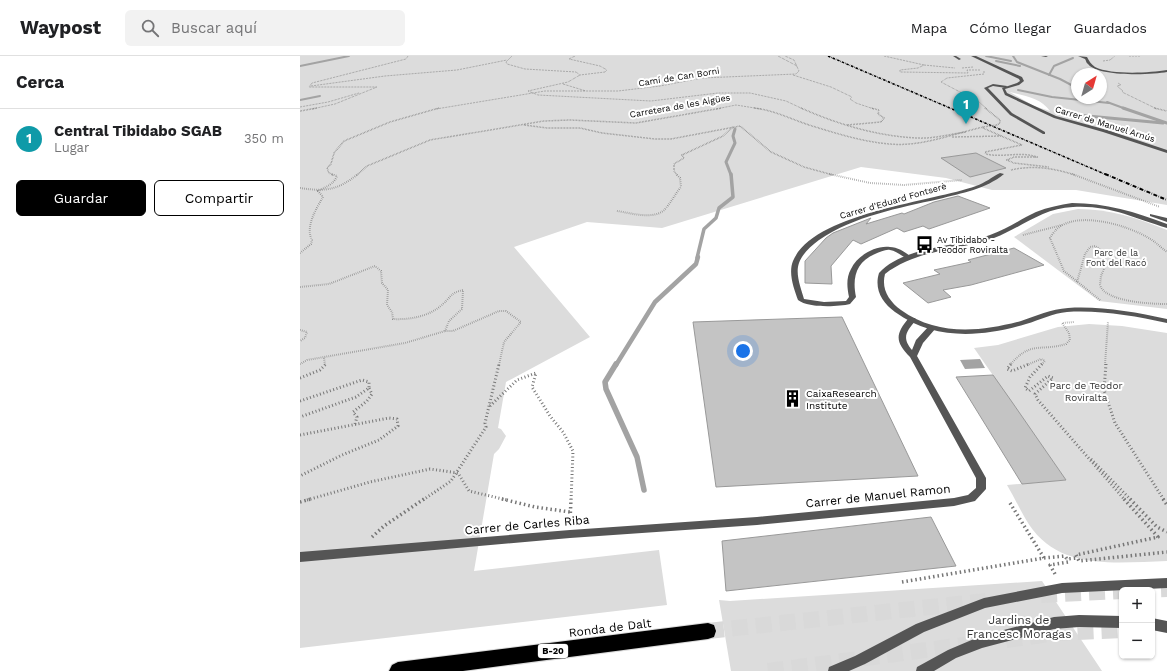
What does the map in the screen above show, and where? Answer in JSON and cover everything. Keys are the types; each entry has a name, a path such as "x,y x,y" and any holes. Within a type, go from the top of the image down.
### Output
{"highway":[{"name":"Ronda de Dalt","path":"398,671 708,631"}],"street":[{"path":"973,56 1022,79 1022,82 1006,87"},
{"path":"1080,56 1086,58 1089,64 1118,72 1144,74 1167,71"},
{"name":"Carrer de Manuel Arnús","path":"1006,87 1003,90 1006,94 1049,115 1112,133 1167,152"},
{"name":"Carrer d'Eduard Fontserè","path":"909,258 892,249 881,249 862,259 854,267 850,277 850,288 853,297 848,303 824,304 810,303 801,300 796,263 799,256 824,233 841,225 873,214 979,186 1002,174"},
{"path":"1167,220 1131,210 1106,207 1074,205 1048,209 1033,214 993,236 895,263 882,273 880,286 882,294 890,303 912,320 932,328 955,333 988,331 1070,310 1126,313 1167,321"},
{"path":"1106,207 1146,218 1167,226"},
{"path":"912,320 904,328 902,336 904,346 913,356 919,342 932,328"},
{"name":"Carrer de Manuel Ramon","path":"757,521 963,500 971,498 980,489 982,478 979,472 913,356"},
{"name":"Carrer de Carles Riba","path":"300,557 578,533 757,521"},
{"path":"834,671 860,660 920,628 984,602 1062,588 1167,583"},
{"path":"922,671 952,654 981,642 1054,623 1079,621 1119,622"},
{"path":"1155,625 1167,627"}],"lane":[{"path":"954,56 960,59"},
{"path":"1006,87 993,85 986,88 1011,114 1044,133"}],"path":[{"path":"309,87 312,83 406,59 408,56"},
{"path":"309,87 385,76 457,70 508,60 512,56"},
{"path":"508,60 506,62 507,64 525,69 576,72 580,74 605,72 607,70 600,66 569,59 575,56"},
{"path":"778,56 797,66"},
{"path":"786,56 794,60 799,71 792,75"},
{"path":"884,56 924,65 965,68 978,66 984,70"},
{"path":"1129,56 1140,56"},
{"path":"960,59 976,65"},
{"path":"924,65 918,68 899,71 968,73 967,70 984,70"},
{"name":"Carretera de les Aigües","path":"300,188 318,191 340,186 367,166 422,142 446,136 520,124 563,120 636,123 727,105 740,105 764,109 830,131 876,142 911,144 947,137 1000,123 1000,120 979,102 941,82 950,78 980,76 985,73 984,70"},
{"path":"530,93 528,91 533,89 563,84 573,80 580,74"},
{"name":"Camí de Can Borni","path":"563,84 586,91 631,90 708,77 792,75 836,88 852,97 850,99 856,103 879,110 878,114 884,118 881,122 844,125"},
{"path":"1118,80 1117,82 1121,85 1117,86 1125,94 1158,109 1167,111"},
{"path":"300,107 362,93 376,89 377,87 309,87"},
{"path":"300,253 311,244 312,240 309,234 312,229 312,219 323,197 318,191 332,184 337,178 337,176 329,173 327,168 332,164 331,161 336,149 354,136 366,134 390,122 441,107 530,93 586,91"},
{"path":"530,93 538,95 629,101 658,100 724,92 750,93 786,101 844,125 876,133 918,138 968,132"},
{"path":"300,111 335,104 362,93"},
{"path":"520,124 547,128 580,128 602,133 656,139 671,139 696,133 710,133 740,126 771,152 776,153 795,164 842,177 880,184 918,185 966,180"},
{"path":"617,211 649,215 657,214 666,208 681,187 679,182 680,178 673,166 684,158 681,156 723,136 736,126"},
{"path":"983,127 1022,145 985,152 995,156 1017,153 1034,155 1037,157 1014,157 1006,160 1014,163 1046,165 1051,168"},
{"path":"947,137 1001,136"},
{"path":"1002,174 1025,166 1051,168 1067,172 1167,209"},
{"path":"1104,303 1064,272 1050,241 1050,236 1063,225 1071,221 1084,220 1108,223 1147,236 1167,252"},
{"path":"1018,235 1063,225"},
{"path":"1077,282 1085,254 1090,246 1095,246 1118,261 1106,264 1102,273 1102,289 1109,294 1139,302 1167,304"},
{"path":"300,286 329,284 375,266 381,271 382,283 388,290 387,305 392,312 393,319 399,320 410,320 435,310 450,300 453,292 463,290 462,309 449,322 445,331"},
{"path":"300,364 307,360 405,343 445,331 453,331 493,315 499,311 506,312 522,322 515,331 507,336 504,342 485,423 486,427 458,474 451,481 384,526 356,552"},
{"path":"1106,317 1108,321 1104,390 1115,423 1167,505"},
{"path":"1081,321 1062,323 1070,333 1070,337 1066,343 1053,348 1027,349 1007,369 1012,371 1041,359 1045,361 1030,376 1026,388 1029,391 1048,376 1053,378 1035,394 1038,400 1087,456 1157,527 1167,532"},
{"path":"1101,321 1108,321"},
{"path":"300,330 308,332 305,338 300,341"},
{"path":"300,378 320,370 326,364 324,358"},
{"path":"490,406 517,380 536,373 532,387 550,416 563,432 573,451 570,523"},
{"path":"300,401 362,380 369,382 372,394 367,401 353,412 357,416 355,424"},
{"path":"300,417 356,397 370,388"},
{"path":"300,435 389,418 397,419 398,426 391,434 380,440 342,455 300,476"},
{"path":"1078,558 1076,555 1158,537 1098,471 1087,456"},
{"path":"300,502 370,482 430,469 458,474 469,491 480,495 518,502 535,507 570,512"},
{"path":"1010,503 1044,558"},
{"path":"902,582 1044,558 1065,556 1067,559 1078,558 1079,561 1167,552"},
{"path":"1055,574 1050,565 1068,562 1067,559"}],"green space":[{"path":"300,56 1167,56 1167,205 1076,190 992,190 946,178 861,167 662,228 587,222 514,247 590,337 506,382 498,428 501,429 506,436 499,449 494,454 474,571 659,550 667,605 300,648","holes":["1010,92 1027,96 1042,103 1050,111 1034,106"]},
{"name":"Parc de la Font del Racó","path":"1078,209 1112,212 1167,230 1167,309 1099,301 1014,237 1053,214"},
{"name":"Parc de Teodor Roviralta","path":"1089,324 1122,326 1167,333 1167,561 1095,561 1077,558 1061,552 1046,543 1033,530 1007,485 1066,480 974,348 998,345 1058,327"},
{"name":"Jardins de Francesc Moragas","path":"1042,581 1102,671 731,671 719,600 730,601"}],"shaded area":[{"path":"980,359 985,368 965,369 960,360"}],"building":[{"path":"976,153 1006,168 970,177 941,158"},
{"path":"958,196 990,208 929,229 923,226 904,232 897,228 861,244 853,240 831,266 832,284 805,283 805,261 826,238 833,233 871,218 866,224 902,213 904,214 934,202"},
{"path":"1014,248 1044,265 971,285 943,290 951,297 928,303 903,283 940,274 934,270 971,262 968,260"},
{"name":"CaixaResearch Institute","path":"842,317 918,476 716,487 693,322"},
{"path":"993,375 1066,480 1022,484 956,377"},
{"path":"931,517 956,566 726,591 722,541"}],"waterway":[{"path":"300,66 349,56"},
{"path":"986,56 1011,61"},
{"path":"1013,56 1017,62 1049,75"},
{"path":"1049,75 1054,66 1073,58"},
{"path":"996,61 1020,66"},
{"path":"1049,75 1071,85"},
{"path":"1018,90 1052,97 1109,103"},
{"path":"300,100 320,96"},
{"path":"1107,102 1126,109"},
{"path":"1123,108 1167,123"},
{"path":"1077,115 1163,123"},
{"path":"731,175 726,162 735,143 733,136 735,129"},
{"path":"697,258 704,229 716,218 719,208 733,197 731,174"},
{"path":"616,365 655,302 696,264 698,257"},
{"path":"616,364 605,382 606,389 637,457 644,490"}],"tunnel":[{"path":"1155,589 1167,589"},
{"path":"1041,595 1119,591"},
{"path":"708,631 986,601"},
{"path":"1006,640 1057,633 1119,630"},
{"path":"768,671 971,644"}],"railway":[{"path":"828,56 1107,175"},
{"path":"1105,174 1167,200"}],"place":[{"name":"Central Tibidabo SGAB","path":"966,124"},
{"name":"Av Tibidabo - Teodor Roviralta","path":"924,245"},
{"name":"CaixaResearch Institute","path":"793,399"}]}
